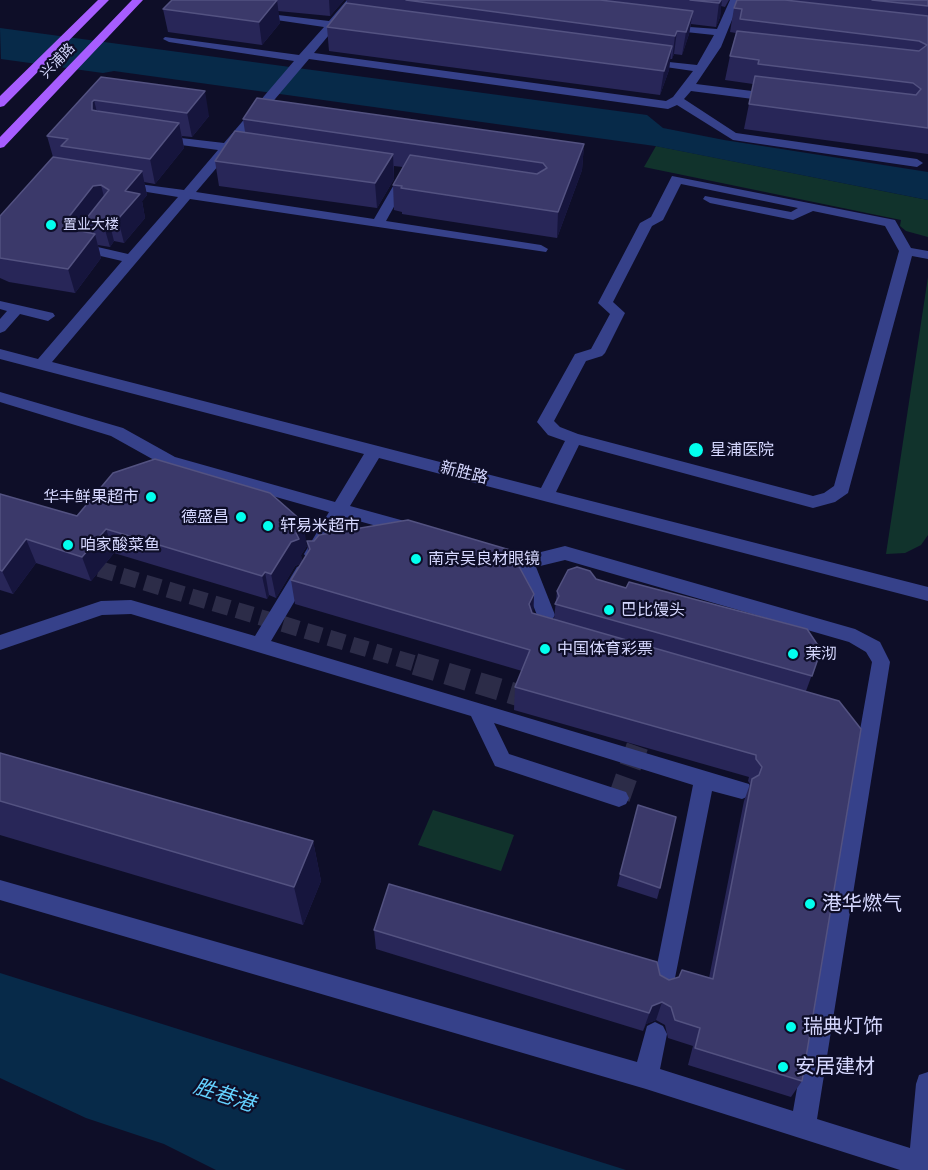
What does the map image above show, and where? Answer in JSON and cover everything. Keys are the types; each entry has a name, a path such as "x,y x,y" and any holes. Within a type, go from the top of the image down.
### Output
{"main road":[{"name":"兴浦路","path":"0,103 104,0"},
{"name":"兴浦路","path":"0,144 138,0"}],"street":[{"path":"41,365 270,94 337,22 353,0"},
{"path":"169,39 301,60 668,105 677,100 700,69 721,48 722,33 735,0"},
{"path":"242,12 337,22"},
{"path":"652,25 722,33"},
{"path":"630,59 700,69"},
{"path":"688,87 791,100"},
{"path":"677,100 734,136 917,163"},
{"path":"148,136 248,151"},
{"path":"378,223 407,174"},
{"path":"677,179 890,223 906,251 842,489 829,498 813,502 574,438 554,431 545,422 580,357 597,352 618,313 605,303 647,223 656,220 677,179"},
{"path":"106,182 541,249"},
{"path":"710,199 793,216 810,207"},
{"path":"93,231 80,247 132,259"},
{"path":"906,251 928,255"},
{"path":"0,305 48,316"},
{"path":"0,328 18,308"},
{"name":"新胜路","path":"0,354 928,594"},
{"path":"0,397 117,432 169,461 427,534"},
{"path":"546,494 574,438"},
{"path":"260,644 375,450"},
{"path":"148,470 169,461"},
{"path":"481,550 525,563 565,553 855,636 873,647 881,662 863,722 803,1126"},
{"path":"525,563 546,615 538,629 561,636"},
{"path":"1,644 101,608 131,607 742,790"},
{"path":"478,710 502,760 619,798"},
{"path":"664,985 704,780"},
{"path":"0,890 646,1077 803,1126 921,1167 928,1084"},
{"path":"646,1077 655,1034"}],"green space":[{"path":"656,146 928,200 928,237 906,231 900,226 901,220 644,167"},
{"path":"928,277 928,535 921,545 905,553 886,554"},
{"path":"433,810 514,835 501,871 418,845"}],"water":[{"path":"0,28 647,115 663,128 724,140 928,172 928,200 655,146 114,71 103,73 1,59"},
{"name":"胜巷港","path":"0,973 626,1170 216,1170 164,1144 86,1118 0,1078"}],"building":[{"path":"172,0 277,0 259,22 163,9"},
{"path":"406,0 600,0 693,11 686,32 677,31 675,36"},
{"path":"690,0 721,0 719,3"},
{"path":"737,0 785,0 928,16 928,128 749,104 755,76 916,95 921,89 913,83 758,64 759,60 730,56 737,31 919,51 927,45 919,41 740,19 742,9 734,8"},
{"path":"872,0 928,0 928,6"},
{"path":"346,3 672,46 664,71 327,27"},
{"path":"101,77 205,91 187,113 94,100 92,102 92,110 179,123 150,159 61,146 68,139 47,136"},
{"path":"257,98 584,144 558,212 393,185 410,155 537,174 547,168 543,163 243,119"},
{"path":"235,131 393,154 375,183 215,161"},
{"path":"53,157 142,171 125,191 140,194 118,219 108,217 103,223 86,219 109,190 101,185 93,186 64,223 67,228 95,234 68,269 0,258 0,216"},
{"path":"155,459 270,493 303,522 296,533 299,539 291,542 271,574 265,572 262,576 106,529 82,557 26,539 2,571 0,570 0,494 77,516 113,473"},
{"path":"408,520 510,550 534,594 529,604 532,613 839,701 861,729 802,1081 695,1048 700,1028 675,1020 671,1007 662,1002 652,1006 649,1013 374,930 389,884 657,962 660,975 669,980 679,977 682,970 713,979 752,779 759,775 762,767 756,755 515,687 530,650 291,580 310,549 307,541 314,541 319,535"},
{"path":"577,567 590,571 596,579 626,588 629,582 807,629 821,650 812,676 555,604 559,596 557,591 568,570"},
{"path":"0,753 313,841 294,887 0,801"},
{"path":"638,805 676,817 660,888 620,874"}],"tunnel":[{"path":"76,562 420,665"},
{"path":"415,664 538,701"},
{"path":"619,798 642,733 631,729"}],"place":[{"name":"置业大楼","path":"51,225"},
{"name":"星浦医院","path":"696,450"},
{"name":"华丰鲜果超市","path":"151,497"},
{"name":"德盛昌","path":"241,517"},
{"name":"轩易米超市","path":"268,526"},
{"name":"咱家酸菜鱼","path":"68,545"},
{"name":"南京吴良材眼镜","path":"416,559"},
{"name":"巴比馒头","path":"609,610"},
{"name":"中国体育彩票","path":"545,649"},
{"name":"茉沏","path":"793,654"},
{"name":"港华燃气","path":"810,904"},
{"name":"瑞典灯饰","path":"791,1027"},
{"name":"安居建材","path":"783,1067"}]}
